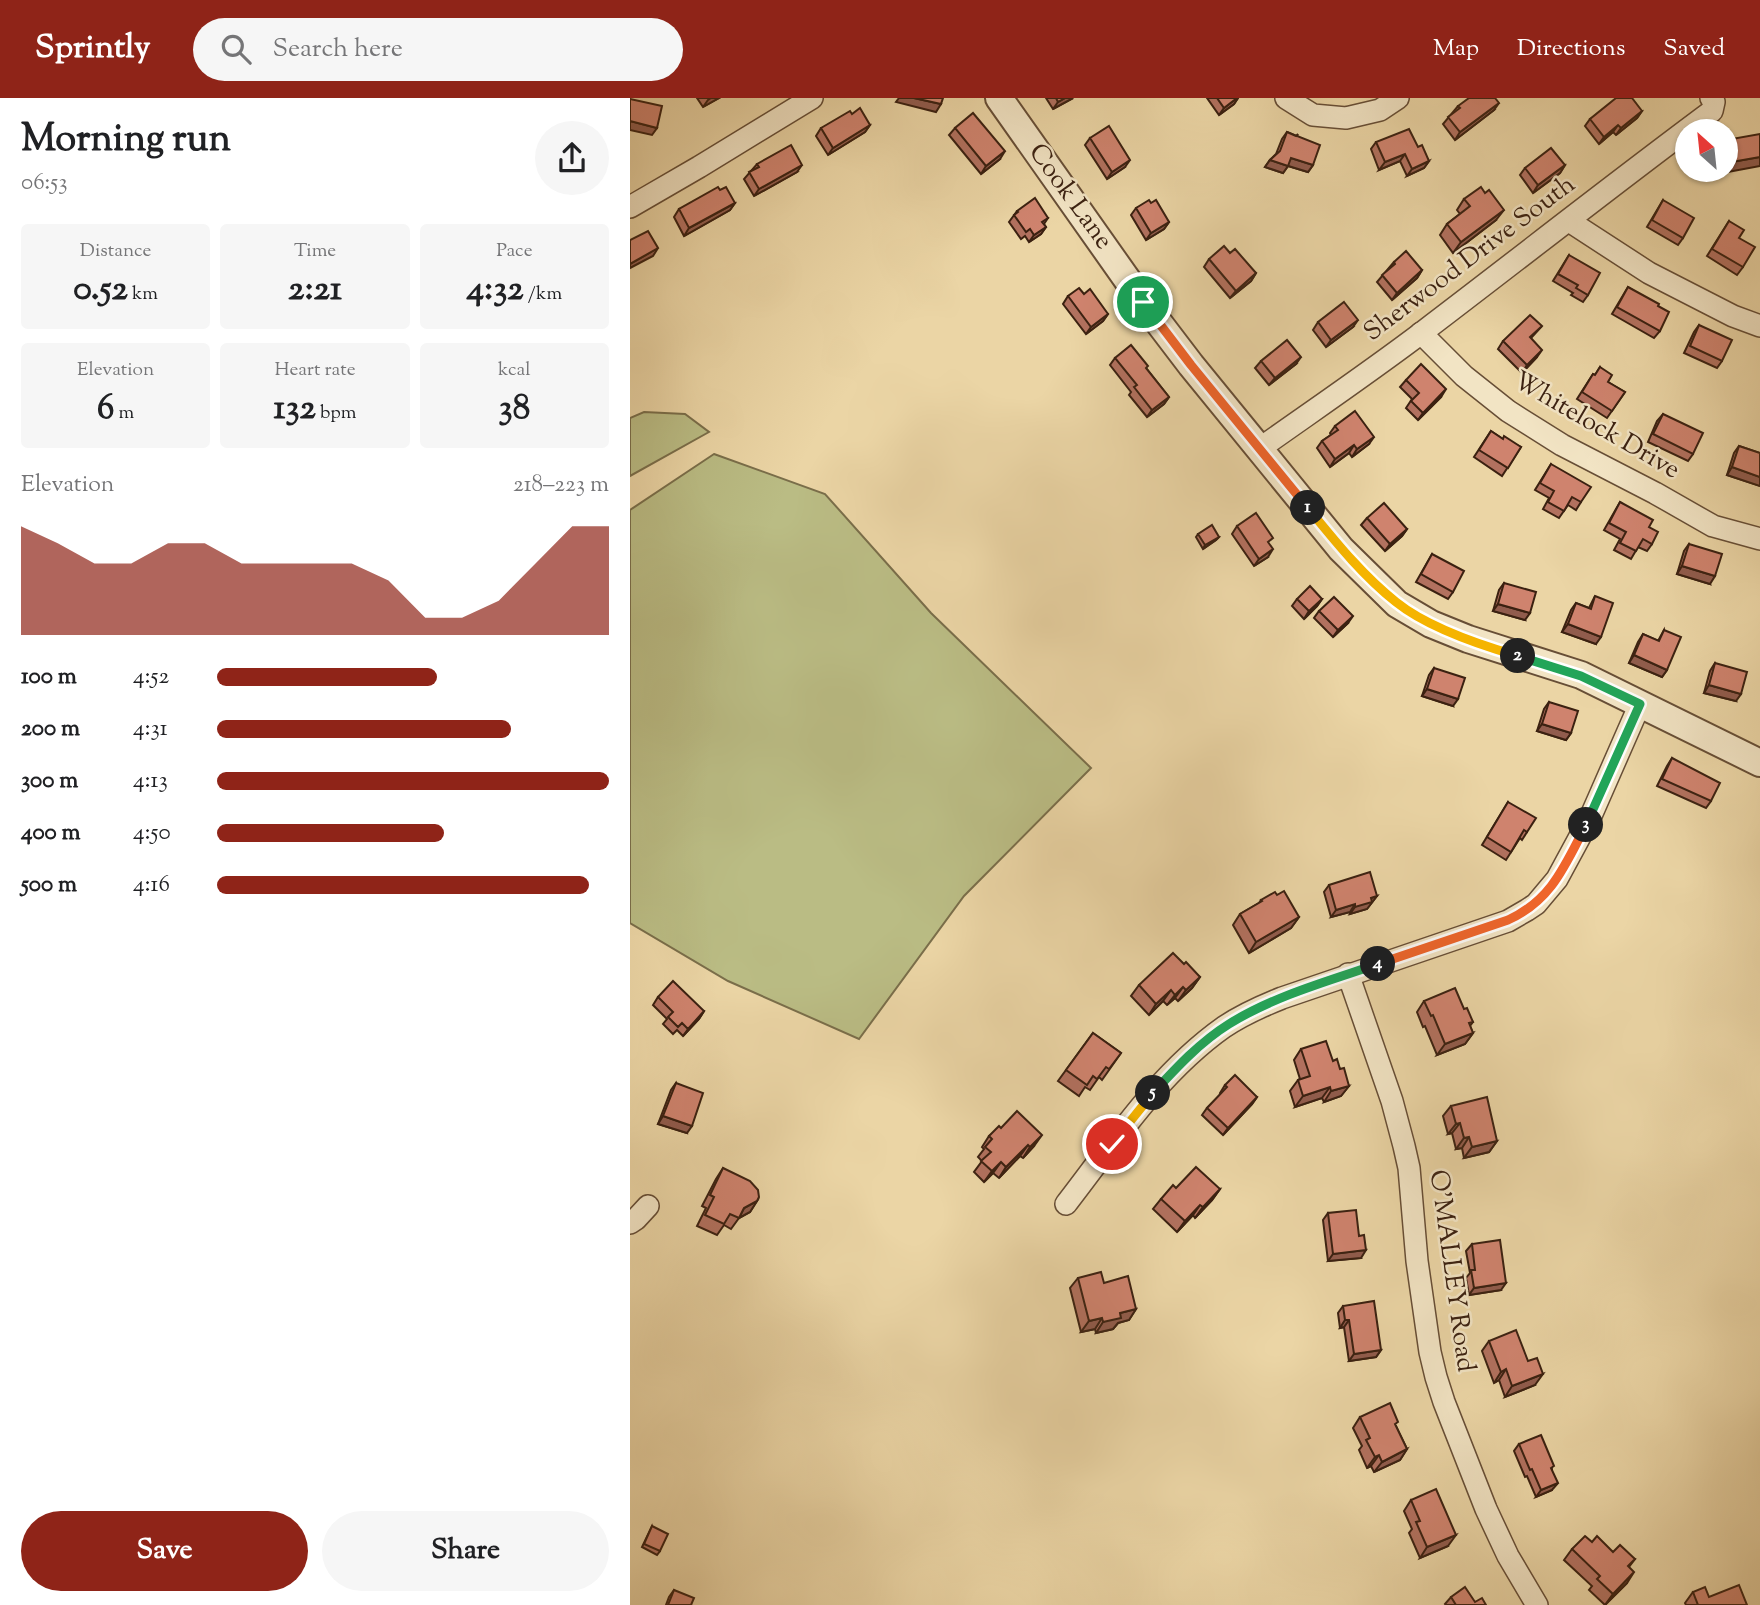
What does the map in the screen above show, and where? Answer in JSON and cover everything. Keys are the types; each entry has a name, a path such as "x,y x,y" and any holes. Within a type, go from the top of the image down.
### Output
{"street":[{"path":"633,201 699,167 812,98"},
{"name":"Cook Lane","path":"999,98 1167,334 1341,549 1397,604 1431,624 1468,639 1581,676 1760,763"},
{"path":"1286,98 1314,115 1346,118 1380,110 1398,98"},
{"name":"Sherwood Drive South","path":"1259,449 1421,333 1634,169 1711,104"},
{"path":"1569,220 1649,273 1733,316 1760,326"},
{"name":"Whitelock Drive","path":"1421,333 1464,376 1508,411 1562,445 1713,526 1760,539"},
{"path":"1066,1204 1151,1095 1213,1035 1244,1015 1349,974 1508,920 1527,910 1544,896 1557,879 1590,818 1640,704"},
{"name":"O'MALLEY Road","path":"1349,974 1392,1101 1409,1168 1421,1287 1436,1377 1486,1509 1508,1556 1537,1605"},
{"path":"630,1223 648,1206"}],"green space":[{"path":"644,412 685,414 709,432 630,476 630,418"},
{"path":"714,454 825,494 931,613 1091,768 964,896 859,1039 728,981 630,923 630,510"}],"building":[{"path":"914,98 943,98 941,104"},
{"path":"1217,98 1237,98 1224,108"},
{"path":"1469,98 1495,98 1499,103 1460,132 1448,117"},
{"path":"1616,98 1632,98 1642,111 1621,128 1618,125 1604,137 1590,119"},
{"path":"630,99 662,106 657,128 630,121"},
{"path":"860,108 870,125 833,148 821,128"},
{"path":"973,113 1005,151 986,166 955,128"},
{"path":"1109,126 1130,160 1112,172 1090,138"},
{"path":"1409,129 1418,147 1422,145 1429,161 1412,169 1405,154 1385,162 1376,142"},
{"path":"1287,132 1296,136 1298,134 1297,136 1320,145 1313,165 1291,158 1288,166 1270,160 1280,151"},
{"path":"1760,134 1760,157 1738,161 1738,138"},
{"path":"791,145 802,165 759,189 749,172 759,167 757,164"},
{"path":"1551,148 1565,165 1538,185 1525,168"},
{"path":"718,187 720,190 726,187 735,203 689,228 679,209"},
{"path":"1481,187 1485,193 1489,190 1504,210 1461,242 1447,224 1470,206 1464,199"},
{"path":"1035,198 1048,218 1042,222 1046,227 1034,235 1030,229 1026,232 1014,215"},
{"path":"1149,200 1151,203 1156,200 1169,222 1151,233 1136,208"},
{"path":"1663,200 1694,218 1683,238 1652,220"},
{"path":"1729,221 1744,230 1739,238 1755,247 1743,267 1712,249"},
{"path":"648,231 658,248 630,264 630,240"},
{"path":"1224,246 1230,253 1235,249 1256,273 1236,291 1209,259"},
{"path":"1406,251 1422,270 1397,293 1382,275"},
{"path":"1569,255 1600,273 1588,295 1576,288 1578,285 1558,274"},
{"path":"1628,287 1669,312 1660,331 1617,307"},
{"path":"1079,288 1084,294 1090,289 1108,314 1091,327 1068,296"},
{"path":"1344,302 1358,320 1331,340 1318,322"},
{"path":"1530,315 1542,326 1530,337 1542,350 1527,365 1503,341"},
{"path":"1699,325 1732,340 1722,361 1690,346"},
{"path":"1287,340 1301,357 1275,378 1261,361"},
{"path":"1131,345 1169,397 1152,410 1134,387 1137,385 1115,358"},
{"path":"1421,364 1446,389 1423,413 1411,401 1419,393 1406,380"},
{"path":"1600,367 1612,375 1608,382 1625,392 1612,411 1582,392"},
{"path":"1355,411 1374,437 1357,449 1354,445 1335,459 1322,441 1338,430 1335,426"},
{"path":"1663,414 1703,433 1693,454 1653,434"},
{"path":"1491,431 1521,447 1508,468 1479,450"},
{"path":"1739,446 1760,453 1760,477 1732,467"},
{"path":"1551,464 1591,487 1581,502 1572,497 1564,511 1548,502 1554,491 1540,483"},
{"path":"1620,502 1653,520 1649,527 1658,532 1652,544 1643,539 1636,551 1620,543 1626,532 1609,523"},
{"path":"1384,503 1407,529 1390,544 1367,518"},
{"path":"1256,513 1273,538 1268,542 1273,549 1259,559 1237,526"},
{"path":"1212,525 1219,537 1205,545 1198,534"},
{"path":"1689,544 1722,554 1715,576 1682,566"},
{"path":"1432,554 1464,571 1453,592 1421,574"},
{"path":"1504,583 1536,592 1530,613 1498,604"},
{"path":"1310,586 1322,599 1309,611 1297,599"},
{"path":"1595,596 1613,603 1601,637 1568,624 1576,603 1591,609"},
{"path":"1334,597 1353,616 1338,630 1319,611"},
{"path":"1664,630 1681,637 1667,670 1634,655 1643,634 1659,641"},
{"path":"1715,663 1747,672 1741,694 1709,685"},
{"path":"1434,668 1465,678 1458,699 1427,689"},
{"path":"1549,702 1578,711 1571,733 1542,724"},
{"path":"1672,758 1720,783 1711,801 1662,779"},
{"path":"1508,802 1536,818 1527,832 1524,830 1511,852 1487,837"},
{"path":"1370,872 1377,896 1371,898 1372,902 1336,910 1329,885"},
{"path":"1284,891 1299,917 1256,942 1240,914 1275,892 1277,895"},
{"path":"1173,953 1200,977 1186,990 1183,987 1175,995 1171,990 1156,1004 1139,985"},
{"path":"673,981 704,1011 688,1029 682,1023 678,1027 668,1017 673,1012 658,997"},
{"path":"1455,988 1473,1022 1469,1023 1473,1033 1445,1044 1424,1001"},
{"path":"1093,1033 1121,1053 1109,1069 1106,1067 1097,1079 1093,1076 1087,1085 1066,1070"},
{"path":"1326,1041 1333,1061 1337,1059 1340,1069 1344,1068 1349,1086 1331,1091 1330,1087 1303,1096 1298,1080 1310,1076 1301,1049"},
{"path":"1235,1075 1257,1097 1228,1128 1207,1108"},
{"path":"676,1083 703,1093 692,1126 663,1116"},
{"path":"1487,1097 1497,1141 1472,1147 1469,1137 1464,1138 1460,1123 1456,1124 1451,1106"},
{"path":"1017,1111 1042,1135 1006,1167 1001,1162 992,1171 981,1161 991,1152 985,1147 992,1139 989,1136"},
{"path":"1196,1167 1220,1189 1185,1221 1161,1199 1173,1185 1176,1188"},
{"path":"723,1168 750,1181 758,1190 759,1197 744,1208 739,1218 730,1214 724,1224 705,1215 714,1197 710,1195"},
{"path":"1356,1210 1359,1236 1364,1235 1366,1250 1333,1254 1328,1213"},
{"path":"1500,1240 1506,1283 1474,1288 1471,1270 1475,1270 1472,1244"},
{"path":"1101,1272 1104,1283 1128,1276 1136,1309 1120,1313 1121,1318 1103,1322 1102,1318 1089,1321 1078,1278"},
{"path":"1374,1301 1381,1350 1354,1354 1349,1320 1345,1320 1343,1306"},
{"path":"1516,1330 1528,1361 1537,1358 1543,1374 1512,1386 1506,1369 1501,1372 1489,1341"},
{"path":"1390,1403 1398,1422 1395,1424 1407,1449 1382,1462 1379,1455 1375,1457 1366,1440 1370,1438 1360,1417"},
{"path":"1541,1435 1558,1483 1541,1490 1519,1444"},
{"path":"1436,1489 1456,1535 1427,1547 1416,1522 1420,1521 1411,1500"},
{"path":"652,1526 668,1534 660,1551 644,1544"},
{"path":"1585,1536 1592,1542 1597,1536 1613,1552 1620,1545 1635,1559 1628,1566 1634,1572 1613,1594 1597,1579 1600,1576 1572,1549"},
{"path":"1739,1585 1747,1605 1698,1605 1693,1592 1705,1587 1709,1597"},
{"path":"1465,1587 1475,1602 1482,1598 1486,1605 1456,1605 1451,1597"},
{"path":"674,1590 694,1598 691,1605 668,1605"}],"route":[{"path":"1112,1144 1167,1077 1213,1035 1244,1015 1304,989 1508,920 1536,904 1557,879 1590,818 1640,704 1581,676 1505,652 1431,624 1397,604 1341,549 1240,427 1143,302"}]}
